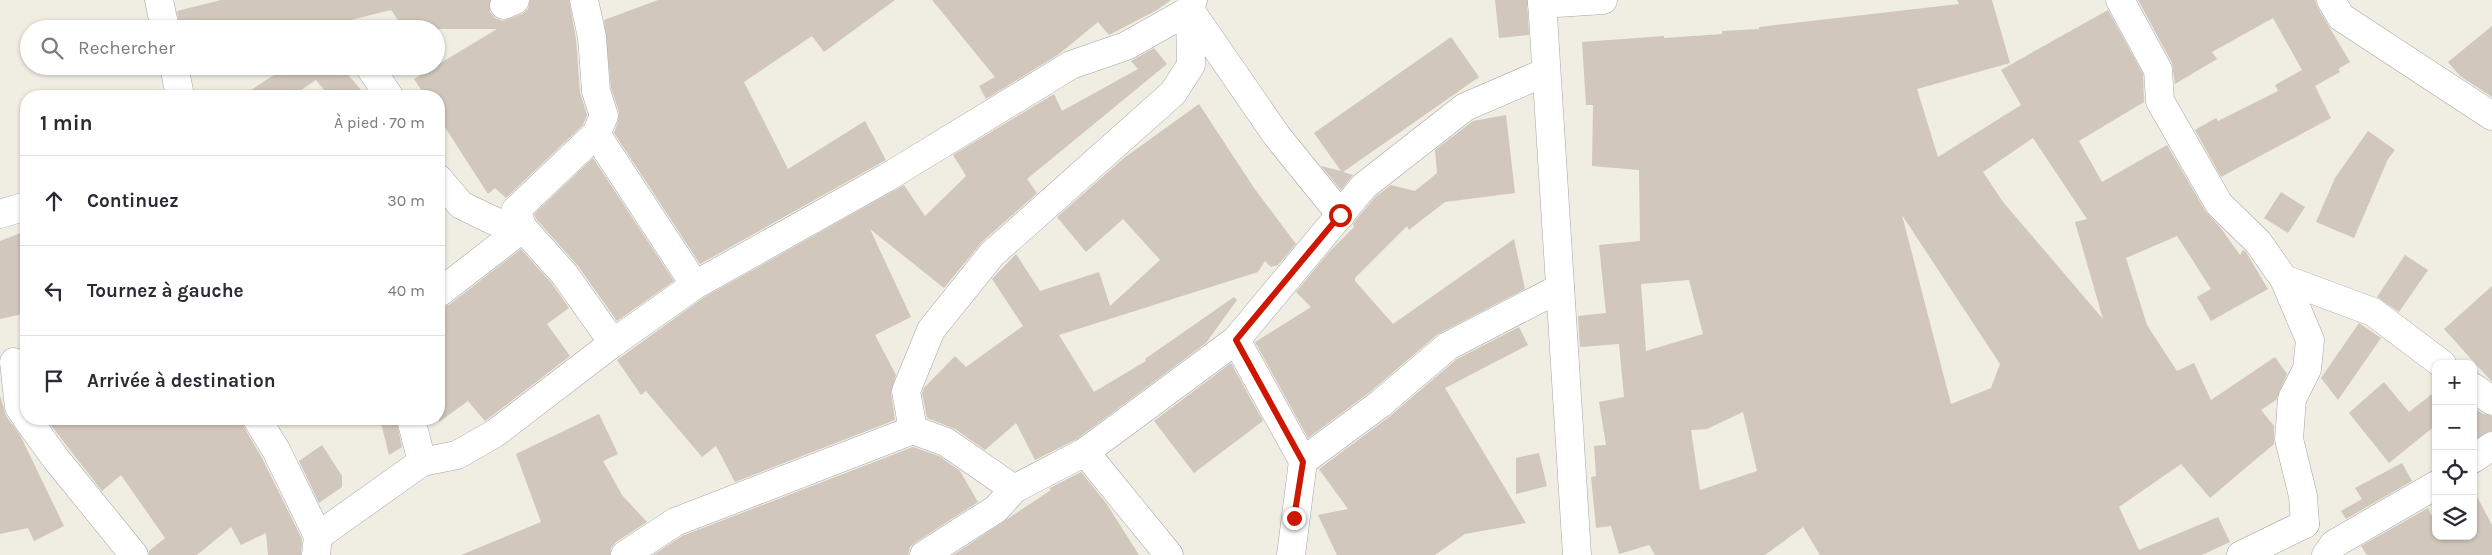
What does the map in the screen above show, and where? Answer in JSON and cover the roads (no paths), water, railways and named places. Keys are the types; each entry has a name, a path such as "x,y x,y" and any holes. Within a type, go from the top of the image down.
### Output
{"street":[{"path":"159,0 163,20"},
{"path":"584,0 592,37 596,91 604,116 596,134 516,210 523,228 565,275 613,342"},
{"path":"1577,555 1542,2 1603,0"},
{"path":"2120,0 2158,70 2160,101 2219,204 2258,242 2284,279 2310,340 2307,369 2292,399 2289,439 2303,496 2305,524 2330,549 2432,487"},
{"path":"2331,0 2341,17 2492,116"},
{"path":"1191,5 1277,136 1340,215"},
{"path":"261,425 276,450 317,545 422,462 456,455 494,434 613,342 695,285 886,178 1071,65 1126,46 1191,5"},
{"path":"913,430 906,391 930,330 992,254 1173,94 1191,65 1191,5"},
{"path":"924,555 996,510 1014,489 1085,452 1236,340 1364,186 1466,107 1546,72"},
{"path":"176,75 179,90"},
{"path":"375,75 385,90"},
{"path":"596,134 695,285"},
{"path":"445,186 461,205 494,220 523,228"},
{"path":"0,214 20,208"},
{"path":"445,288 523,228"},
{"path":"2284,279 2373,312 2437,360"},
{"path":"1303,462 1380,404 1448,346 1560,288"},
{"path":"1236,340 1303,462 1291,555"},
{"path":"14,362 20,408"},
{"path":"2477,390 2492,401"},
{"path":"32,425 56,459 134,555"},
{"path":"413,425 422,462"},
{"path":"625,555 674,522 836,458 913,430 946,442 1014,489"},
{"path":"2477,456 2492,446"},
{"path":"1085,452 1169,555"},
{"path":"2241,555 2305,524"}]}
